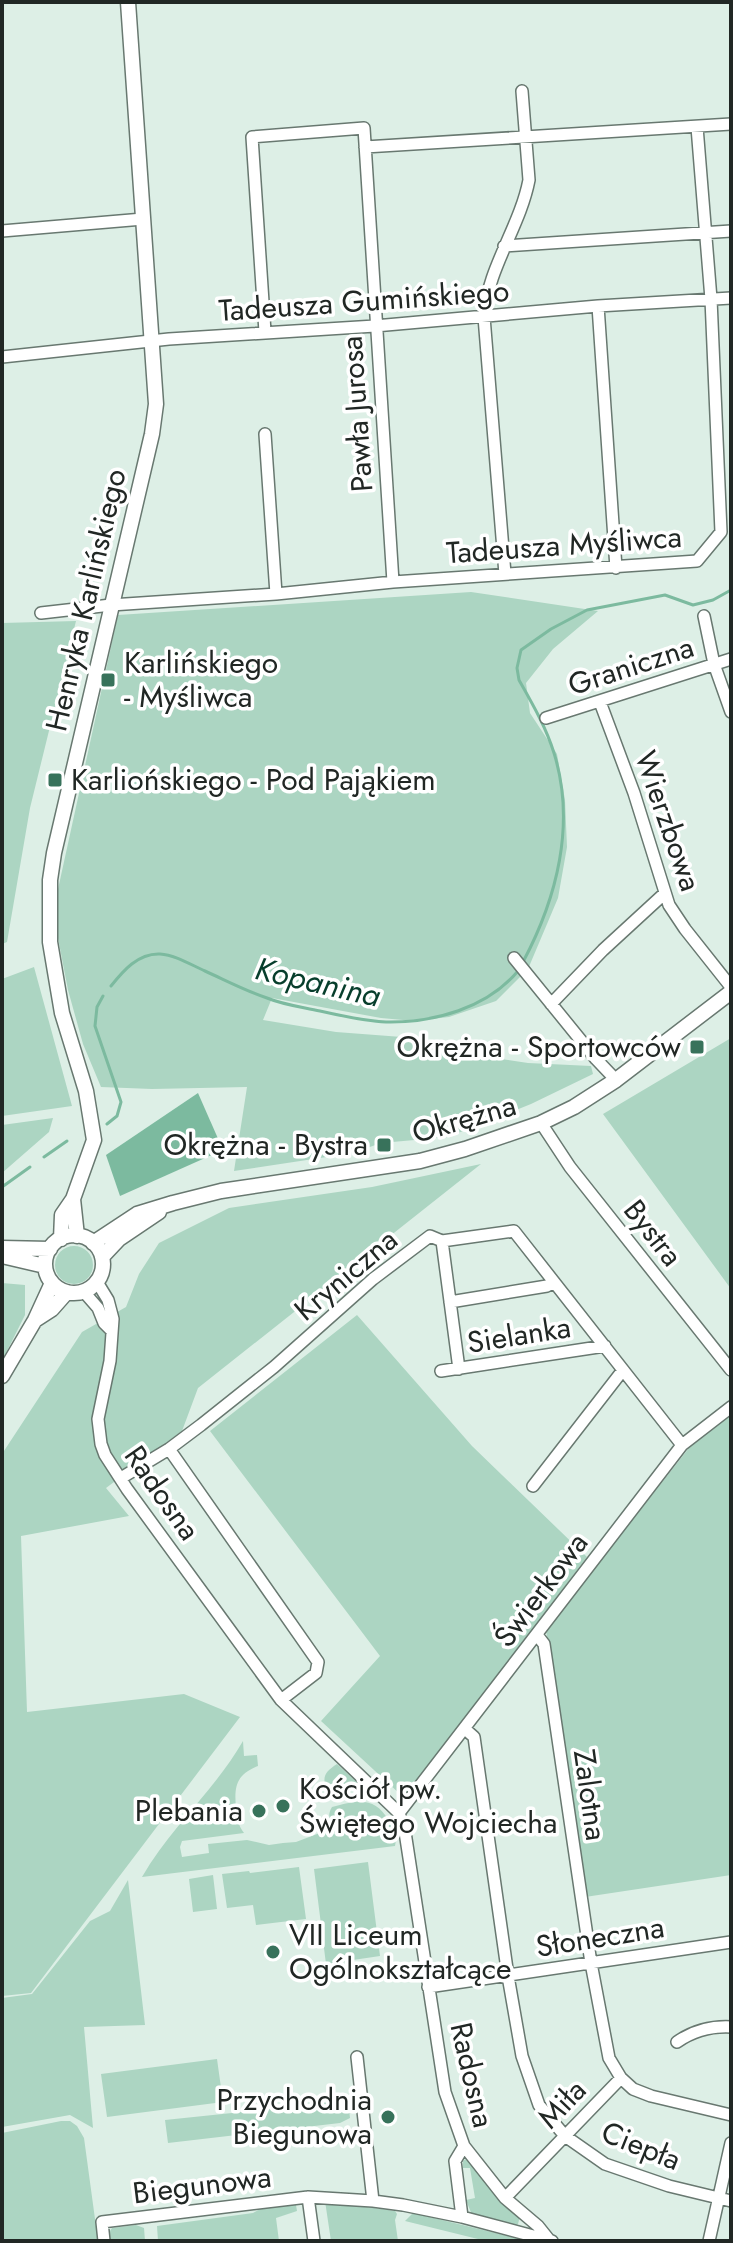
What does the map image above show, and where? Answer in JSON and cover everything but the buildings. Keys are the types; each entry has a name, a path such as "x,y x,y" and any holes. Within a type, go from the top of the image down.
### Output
{"street":[{"name":"Henryka Karlińskiego","path":"61,1239 62,1215 73,1199 94,1140 86,1091 56,984 50,942 50,880 156,404 128,2"},
{"path":"505,574 484,317 504,246 529,180 522,91"},
{"path":"265,332 252,137 364,128 365,147 731,124"},
{"name":"Tadeusza Myśliwca","path":"41,613 393,582 697,561 721,532 711,299 697,127"},
{"name":"Pawła Jurosa","path":"365,147 393,582"},
{"path":"2,231 143,219"},
{"path":"504,246 731,231"},
{"name":"Tadeusza Gumińskiego","path":"2,357 152,341 731,298"},
{"path":"598,306 616,568"},
{"path":"265,434 276,594"},
{"path":"704,616 714,664 731,712"},
{"name":"Graniczna","path":"546,718 731,659"},
{"name":"Wierzbowa","path":"600,702 634,793 669,905 731,989"},
{"path":"551,1004 603,950 665,893"},
{"path":"514,958 616,1080"},
{"name":"Okrężna","path":"93,1243 137,1214 173,1203 221,1191 420,1161 541,1123 574,1107 616,1080 731,989"},
{"name":"Bystra","path":"541,1123 582,1182 731,1370"},
{"name":"Henryka Karlińskiego","path":"73,1199 77,1236"},
{"name":"Okrężna","path":"102,1257 119,1239 173,1203"},
{"name":"Kryniczna","path":"121,1478 169,1449 274,1367 373,1279 430,1236 442,1241 514,1231 682,1445"},
{"path":"77,1236 93,1243 102,1257 102,1274 84,1292 67,1292 52,1283 45,1266 50,1249 61,1239 77,1236"},
{"path":"442,1241 459,1369"},
{"path":"2,1248 50,1249"},
{"path":"2,1256 45,1266"},
{"name":"Radosna","path":"97,1282 111,1307 113,1319 110,1361 98,1419 105,1455 281,1700 399,1813 405,1832 445,2092 464,2146 505,2198 551,2241"},
{"path":"450,1302 547,1286 554,1282"},
{"path":"2,1376 35,1320 52,1283"},
{"path":"35,1320 52,1309 67,1292"},
{"path":"84,1292 111,1330"},
{"name":"Sielanka","path":"441,1371 605,1346"},
{"path":"533,1486 623,1370"},
{"name":"Świerkowa","path":"399,1813 682,1445 731,1407"},
{"name":"Radosna","path":"169,1449 318,1662 316,1673 281,1700"},
{"name":"Zalotna","path":"537,1635 544,1644 605,2046 621,2078"},
{"name":"Ciepła","path":"465,1729 474,1737 522,2056 539,2105 565,2136 605,2164 669,2186 725,2199"},
{"name":"Słoneczna","path":"428,1987 731,1942"},
{"path":"677,2042 697,2031 731,2027"},
{"path":"357,2057 373,2201"},
{"path":"621,2078 633,2089 651,2096 731,2115"},
{"name":"Miła","path":"505,2198 621,2078"},
{"path":"709,2241 725,2199 731,2143"},
{"path":"462,2217 455,2161 464,2146"},
{"path":"308,2197 314,2241"},
{"name":"Radosna","path":"308,2197 373,2201 462,2217 551,2241"},
{"name":"Biegunowa","path":"104,2241 102,2222 308,2197"}],"shaded area":[{"path":"471,592 598,611 553,649 526,683 530,713 557,754 565,800 567,847 558,898 528,969 496,1001 449,1017 414,1021 381,1018 272,998 263,1020 336,1032 415,1038 487,1057 528,1063 591,1066 593,1074 531,1104 448,1137 381,1143 353,1153 234,1171 247,1087 101,1087 83,1044 68,990 53,912 118,615"},
{"path":"76,621 30,808 7,942 2,944 2,623"},
{"path":"34,967 72,1106 2,1116 2,979"},
{"path":"731,1038 731,1289 603,1114"},
{"path":"198,1093 223,1150 120,1196 106,1155"},
{"path":"53,1118 49,1132 2,1173 2,1125"},
{"path":"481,1164 198,1388 182,1431 106,1488 129,1516 21,1536 27,1712 184,1694 240,1717 31,1993 2,1996 2,1454 82,1332 126,1307 139,1274 159,1243 229,1208 372,1187"},
{"path":"74,1246 87,1252 93,1265 87,1278 74,1284 61,1278 55,1265 61,1252"},
{"path":"2,1283 25,1285 25,1315 2,1361"},
{"path":"357,1315 472,1446 587,1557 412,1790 401,1795 321,1721 380,1656 210,1431"},
{"path":"731,1415 731,1875 585,1897 546,1630 689,1448"},
{"path":"243,1741 244,1756 257,1755 258,1766 245,1773 236,1787 237,1815 244,1833 182,1841 182,1857 209,1853 208,1844 247,1840 269,1845 296,1842 325,1831 326,1835 337,1834 330,1819 332,1807 358,1802 372,1804 384,1813 394,1830 395,1846 142,1877"},
{"path":"337,1764 359,1787 327,1789 324,1781 326,1775"},
{"path":"368,1862 380,1956 326,1964 314,1869"},
{"path":"299,1867 306,1919 256,1925 253,1905 227,1908 222,1874"},
{"path":"213,1875 217,1909 193,1912 189,1879"},
{"path":"128,1880 145,2025 84,2027 93,2128 70,2115 2,2127 2,1998 32,1994 90,1921 110,1911"},
{"path":"217,2059 223,2102 107,2117 101,2074"},
{"path":"348,2101 350,2118 340,2123 168,2143 165,2120"},
{"path":"70,2121 77,2126 84,2138 98,2241 2,2241 2,2133"},
{"path":"466,2159 471,2161 492,2191 520,2216 518,2224 515,2226 472,2215 466,2200 475,2198 470,2168 463,2168"},
{"path":"325,2201 395,2211 398,2241 331,2241"},
{"path":"296,2205 297,2211 276,2218 279,2241 158,2241 157,2226"},
{"path":"413,2213 528,2241 486,2241 405,2221"},
{"path":"136,2225 144,2228 145,2241 109,2241 108,2234 112,2228"}],"waterway":[{"name":"Kopanina","path":"523,962 554,886 560,860 563,807 551,743 519,680 517,668 521,650 551,629 587,610 665,595 693,605 713,600 731,590"},
{"name":"Kopanina","path":"111,986 138,960 160,954 178,958 243,989 280,1002 361,1019 404,1022 441,1016 475,1004 491,995 518,971"},
{"name":"Kopanina","path":"103,996 97,1007 95,1026 121,1102 117,1116 107,1124"},
{"name":"Kopanina","path":"44,1157 67,1141"},
{"name":"Kopanina","path":"2,1187 30,1167"}],"place":[{"name":"Karlińskiego - Myśliwca","path":"108,680"},
{"name":"Karliońskiego - Pod Pająkiem","path":"55,780"},
{"name":"Okrężna - Sportowców","path":"697,1047"},
{"name":"Okrężna - Bystra","path":"384,1145"},
{"name":"Kościół pw. Świętego Wojciecha","path":"283,1806"},
{"name":"Plebania","path":"259,1811"},
{"name":"VII Liceum Ogólnokształcące","path":"273,1952"},
{"name":"Przychodnia Biegunowa","path":"388,2117"}]}
